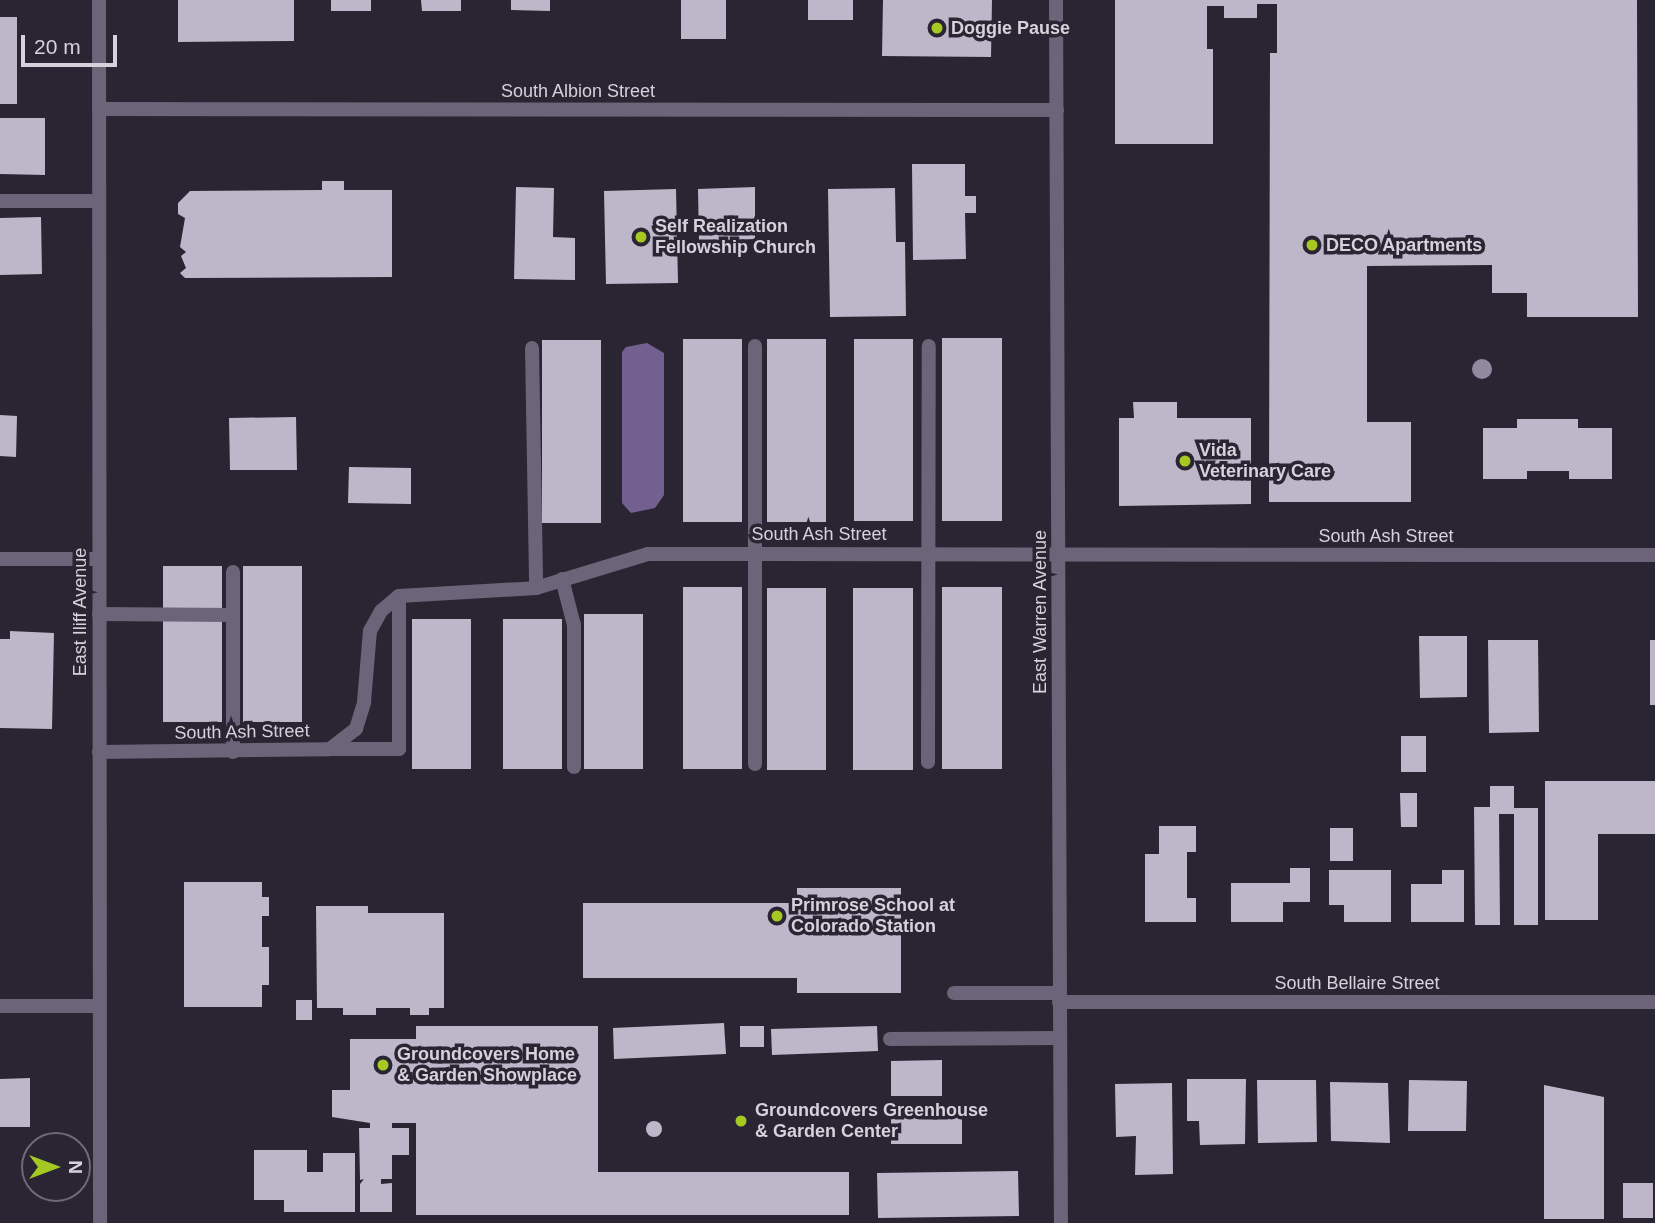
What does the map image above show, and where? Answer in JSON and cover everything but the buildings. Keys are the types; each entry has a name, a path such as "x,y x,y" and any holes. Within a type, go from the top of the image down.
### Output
{"street":[{"name":"East Iliff Avenue","path":"99,0 100,1223"},
{"name":"East Warren Avenue","path":"1056,0 1061,1223"},
{"name":"South Albion Street","path":"99,109 1057,110"},
{"path":"0,201 99,201"},
{"path":"928,762 929,345"},
{"path":"755,346 755,764"},
{"path":"532,348 537,588"},
{"name":"South Ash Street","path":"99,752 330,749 356,729 364,702 370,631 381,611 399,596 537,588 648,554 1655,555"},
{"path":"0,559 99,559"},
{"path":"233,572 233,752"},
{"path":"562,579 574,625 574,767"},
{"path":"330,749 399,749 399,596"},
{"path":"99,614 233,614"},
{"name":"South Bellaire Street","path":"954,993 1059,998 1655,1002"},
{"path":"0,1006 99,1006"},
{"path":"890,1040 1059,1038"}],"shaded area":[{"path":"647,343 664,353 664,495 655,508 631,513 622,503 622,352 626,347"}],"place":[{"name":"Doggie Pause","path":"937,28"},
{"name":"Self Realization Fellowship Church","path":"641,237"},
{"name":"DECO Apartments","path":"1312,245"},
{"name":"Vida Veterinary Care","path":"1185,461"},
{"name":"Primrose School at Colorado Station","path":"777,916"},
{"name":"Groundcovers Home & Garden Showplace","path":"383,1065"},
{"name":"Groundcovers Greenhouse & Garden Center","path":"741,1121"}]}
